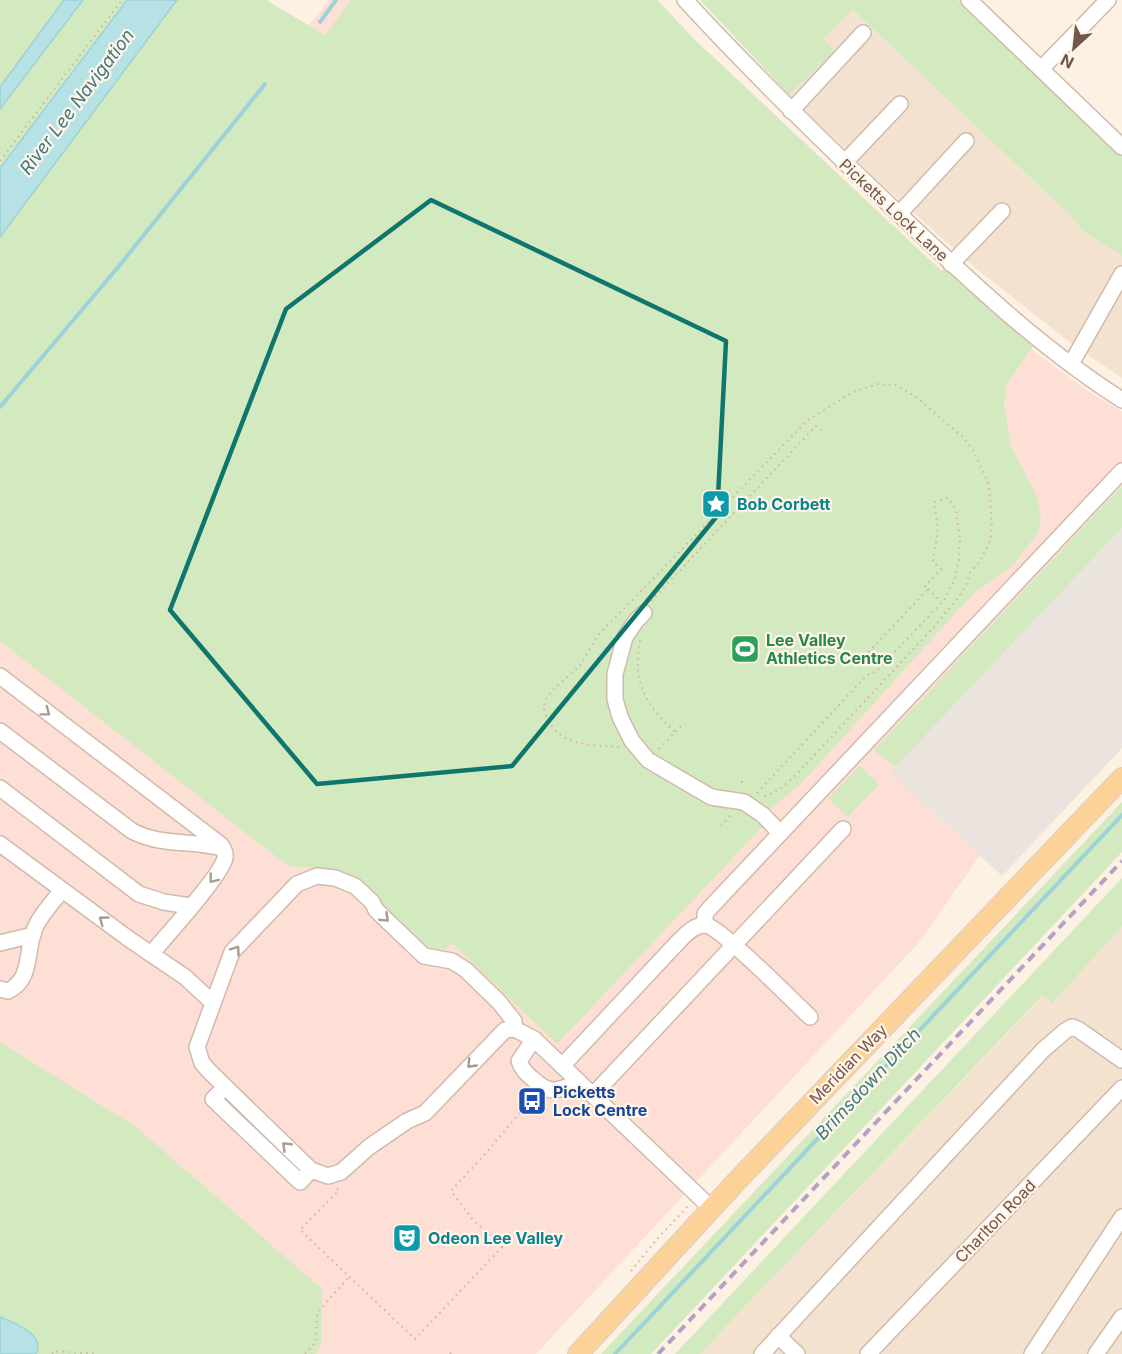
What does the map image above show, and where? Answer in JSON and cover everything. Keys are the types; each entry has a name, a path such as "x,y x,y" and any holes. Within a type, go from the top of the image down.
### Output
{"main road":[{"name":"Meridian Way","path":"578,1354 711,1208 1122,778"}],"street":[{"name":"Picketts Lock Lane","path":"685,0 791,111 951,264 1015,321 1122,400"},
{"path":"969,0 1122,147"},
{"path":"1041,69 1108,0"},
{"path":"791,111 863,33"},
{"path":"844,163 900,104"},
{"path":"899,214 966,141"},
{"path":"951,264 1002,211"},
{"path":"1071,364 1122,274"},
{"path":"705,925 705,914 1122,471"},
{"path":"644,613 625,637 615,674 615,699 620,717 632,741 648,760 711,797 744,802 763,815 780,833"},
{"path":"0,676 225,852 225,859 216,876 151,954"},
{"path":"0,731 141,836 154,840 223,849"},
{"path":"0,788 139,894 164,902 190,906"},
{"path":"593,1095 843,829"},
{"path":"0,844 185,977 213,1003"},
{"path":"515,1029 514,1021 499,1002 466,970 452,961 424,956 354,886 334,878 317,876 297,884 232,952 197,1047 202,1063 225,1087 311,1170 328,1176 341,1172 369,1147 407,1121 425,1113 505,1030 515,1029 534,1039 711,1208"},
{"path":"0,989 8,991 14,988 25,973 37,924 62,890"},
{"path":"562,1066 679,941 695,927 705,925 713,928 734,945 810,1017"},
{"path":"0,943 33,935"},
{"path":"762,1354 1043,1050 1065,1031 1072,1028 1079,1030 1122,1060"},
{"path":"534,1039 519,1060 521,1069 542,1087 551,1091 579,1082"},
{"name":"Charlton Road","path":"868,1354 1122,1088"},
{"path":"1032,1354 1122,1217"},
{"path":"1095,1354 1122,1317"},
{"path":"778,1336 797,1354"}],"path":[{"path":"0,161 122,0"},
{"path":"623,748 580,744 562,737 553,729 544,712 544,704 548,696 577,668 600,633 808,420 853,392 878,384 895,385 915,396 964,438 973,450 988,482 992,527 990,541 958,598 932,629 796,775 780,789 758,799"},
{"path":"644,613 642,610 816,426 819,432"},
{"path":"754,796 867,675 877,671 941,602 954,581 959,559 958,519 953,504 947,498 934,502 938,529 933,561 941,569 924,587 941,602"},
{"path":"862,659 928,589"},
{"path":"641,637 638,658 640,684 653,710 675,732"},
{"path":"653,755 684,723"},
{"path":"742,780 742,787"},
{"path":"311,1170 339,1190 300,1230 415,1339 502,1247 473,1220 450,1191 542,1087"},
{"path":"305,1354 316,1342 317,1313 349,1277"},
{"path":"450,1354 454,1350"},
{"path":"52,1354 54,1351 94,1354"}],"highlighted area":[{"path":"431,200 726,341 717,516 512,766 317,784 170,610 286,309"}],"shaded area":[{"path":"177,0 268,0 304,31 330,0 657,0 695,40 972,299 1031,349 1082,387 1122,412 1122,528 891,772 980,855 921,940 536,1354 0,1354 0,237"},
{"path":"853,10 1072,217 1082,230 1122,256 1122,378 1072,344 974,267 876,179 789,95 835,51 822,38"},
{"path":"1122,528 1122,748 1002,876 890,772"},
{"path":"1122,927 1122,1354 700,1354 1044,995 1052,1002"}],"green space":[{"path":"0,0 64,0 0,87"},
{"path":"83,0 127,0 0,168 0,109"},
{"path":"177,0 266,0 325,35 351,0 657,0 695,40 941,271 945,268 1034,345 1007,384 1004,402 1010,444 1037,496 1041,519 1038,533 1013,565 973,594 798,787 767,811 758,821 763,826 557,1044 453,944 444,949 431,951 400,923 359,879 338,870 288,866 0,641 0,237"},
{"path":"700,0 958,0 1041,69 1122,148 1122,256 1082,230 1072,217 853,10 823,38 835,51 789,95"},
{"path":"1122,486 1122,528 895,767 874,750"},
{"path":"860,766 879,784 848,817 828,799"},
{"path":"1122,802 1122,852 651,1354 601,1354"},
{"path":"1122,878 1122,927 1052,1003 1043,995 700,1354 675,1354"},
{"path":"0,1042 136,1127 322,1289 321,1347 315,1354 0,1354"}],"water":[{"path":"64,0 83,0 0,109 0,87"},
{"name":"River Lee Navigation","path":"127,0 177,0 0,237 0,168"},
{"path":"0,1317 33,1335 38,1347 36,1354 0,1354"}],"waterway":[{"path":"320,22 336,0"},
{"path":"0,407 119,266 265,84"},
{"name":"Brimsdown Ditch","path":"615,1354 1122,815"}],"railway":[{"path":"658,1354 1122,861"}],"place":[{"name":"Bob Corbett","path":"716,504"},
{"name":"Lee Valley Athletics Centre","path":"745,649"},
{"name":"Picketts Lock Centre","path":"532,1101"},
{"name":"Odeon Lee Valley","path":"407,1238"}]}
